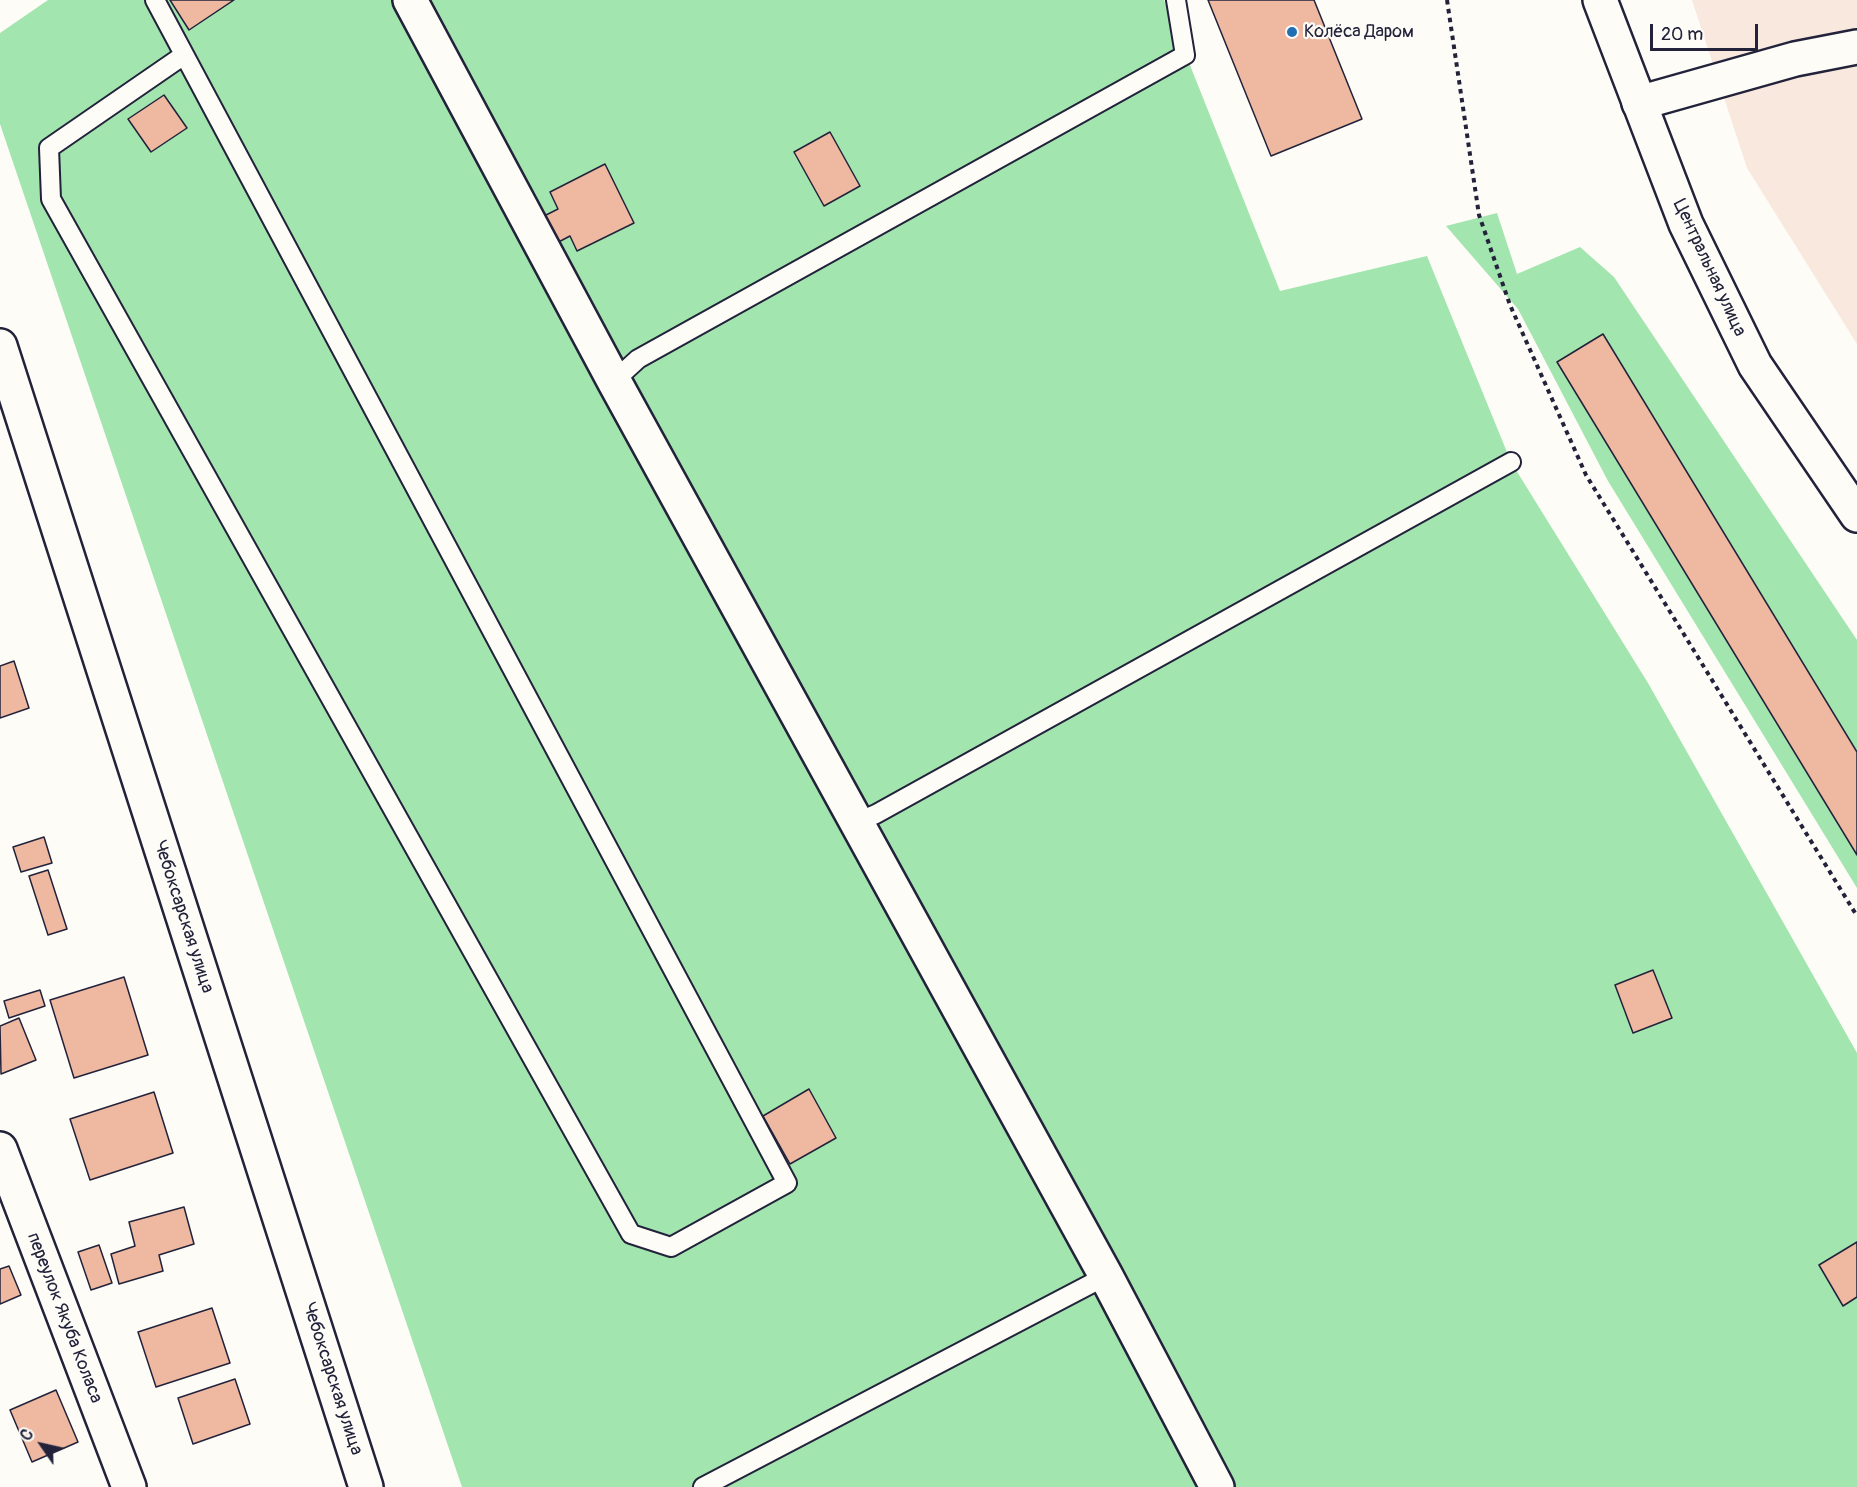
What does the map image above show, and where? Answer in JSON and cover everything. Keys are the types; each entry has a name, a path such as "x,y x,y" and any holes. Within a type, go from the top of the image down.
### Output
{"street":[{"path":"410,0 855,823 1106,1276 1217,1487"},
{"name":"Центральная улица","path":"1600,0 1686,224 1755,365 1857,515"},
{"path":"1639,103 1795,59 1857,46"},
{"name":"Чебоксарская улица","path":"0,346 366,1487"},
{"name":"переулок Якуба Коласа","path":"0,1149 129,1487"}],"lane":[{"path":"155,0 787,1184 671,1247 631,1234 51,199 49,148 184,56"},
{"path":"615,381 638,359 1185,55 1176,0"},
{"path":"855,823 876,814 1510,462"},
{"path":"703,1487 1106,1276"}],"path":[{"path":"1447,0 1479,215 1514,316 1586,475 1857,916"}],"shaded area":[{"path":"1692,0 1857,0 1857,344 1747,168"}],"green space":[{"path":"48,0 1164,0 1280,291 1427,256 1511,462 1648,683 1857,1053 1857,1487 462,1487 0,124 0,33"},
{"path":"1497,213 1517,274 1580,247 1614,277 1857,640 1857,888 1608,481 1518,309 1446,226"}],"building":[{"path":"170,0 234,0 189,30"},
{"path":"1208,0 1314,0 1362,119 1271,156"},
{"path":"164,95 187,128 151,152 128,119"},
{"path":"830,132 860,186 824,206 794,152"},
{"path":"605,164 634,223 577,251 570,236 551,246 538,219 558,209 550,192"},
{"path":"1603,334 1857,752 1857,855 1557,362"},
{"path":"14,661 29,708 0,718 0,666"},
{"path":"44,837 52,863 21,872 13,847"},
{"path":"48,870 67,929 48,935 29,876"},
{"path":"1653,970 1672,1018 1633,1033 1615,985"},
{"path":"124,977 148,1055 74,1078 50,1000"},
{"path":"40,990 45,1006 9,1018 4,1001"},
{"path":"19,1018 36,1060 1,1074 0,1026"},
{"path":"809,1089 836,1138 790,1164 763,1116"},
{"path":"154,1092 173,1153 90,1180 70,1119"},
{"path":"184,1207 194,1244 159,1255 163,1271 119,1284 111,1254 135,1246 129,1222"},
{"path":"1857,1242 1857,1297 1843,1306 1819,1265"},
{"path":"99,1245 112,1283 91,1290 78,1252"},
{"path":"9,1266 21,1295 0,1304 0,1269"},
{"path":"212,1308 230,1363 156,1387 138,1332"},
{"path":"235,1379 250,1424 193,1444 178,1398"},
{"path":"56,1390 78,1442 32,1462 10,1410"}],"place":[{"name":"Колёса Даром","path":"1292,32"}]}
